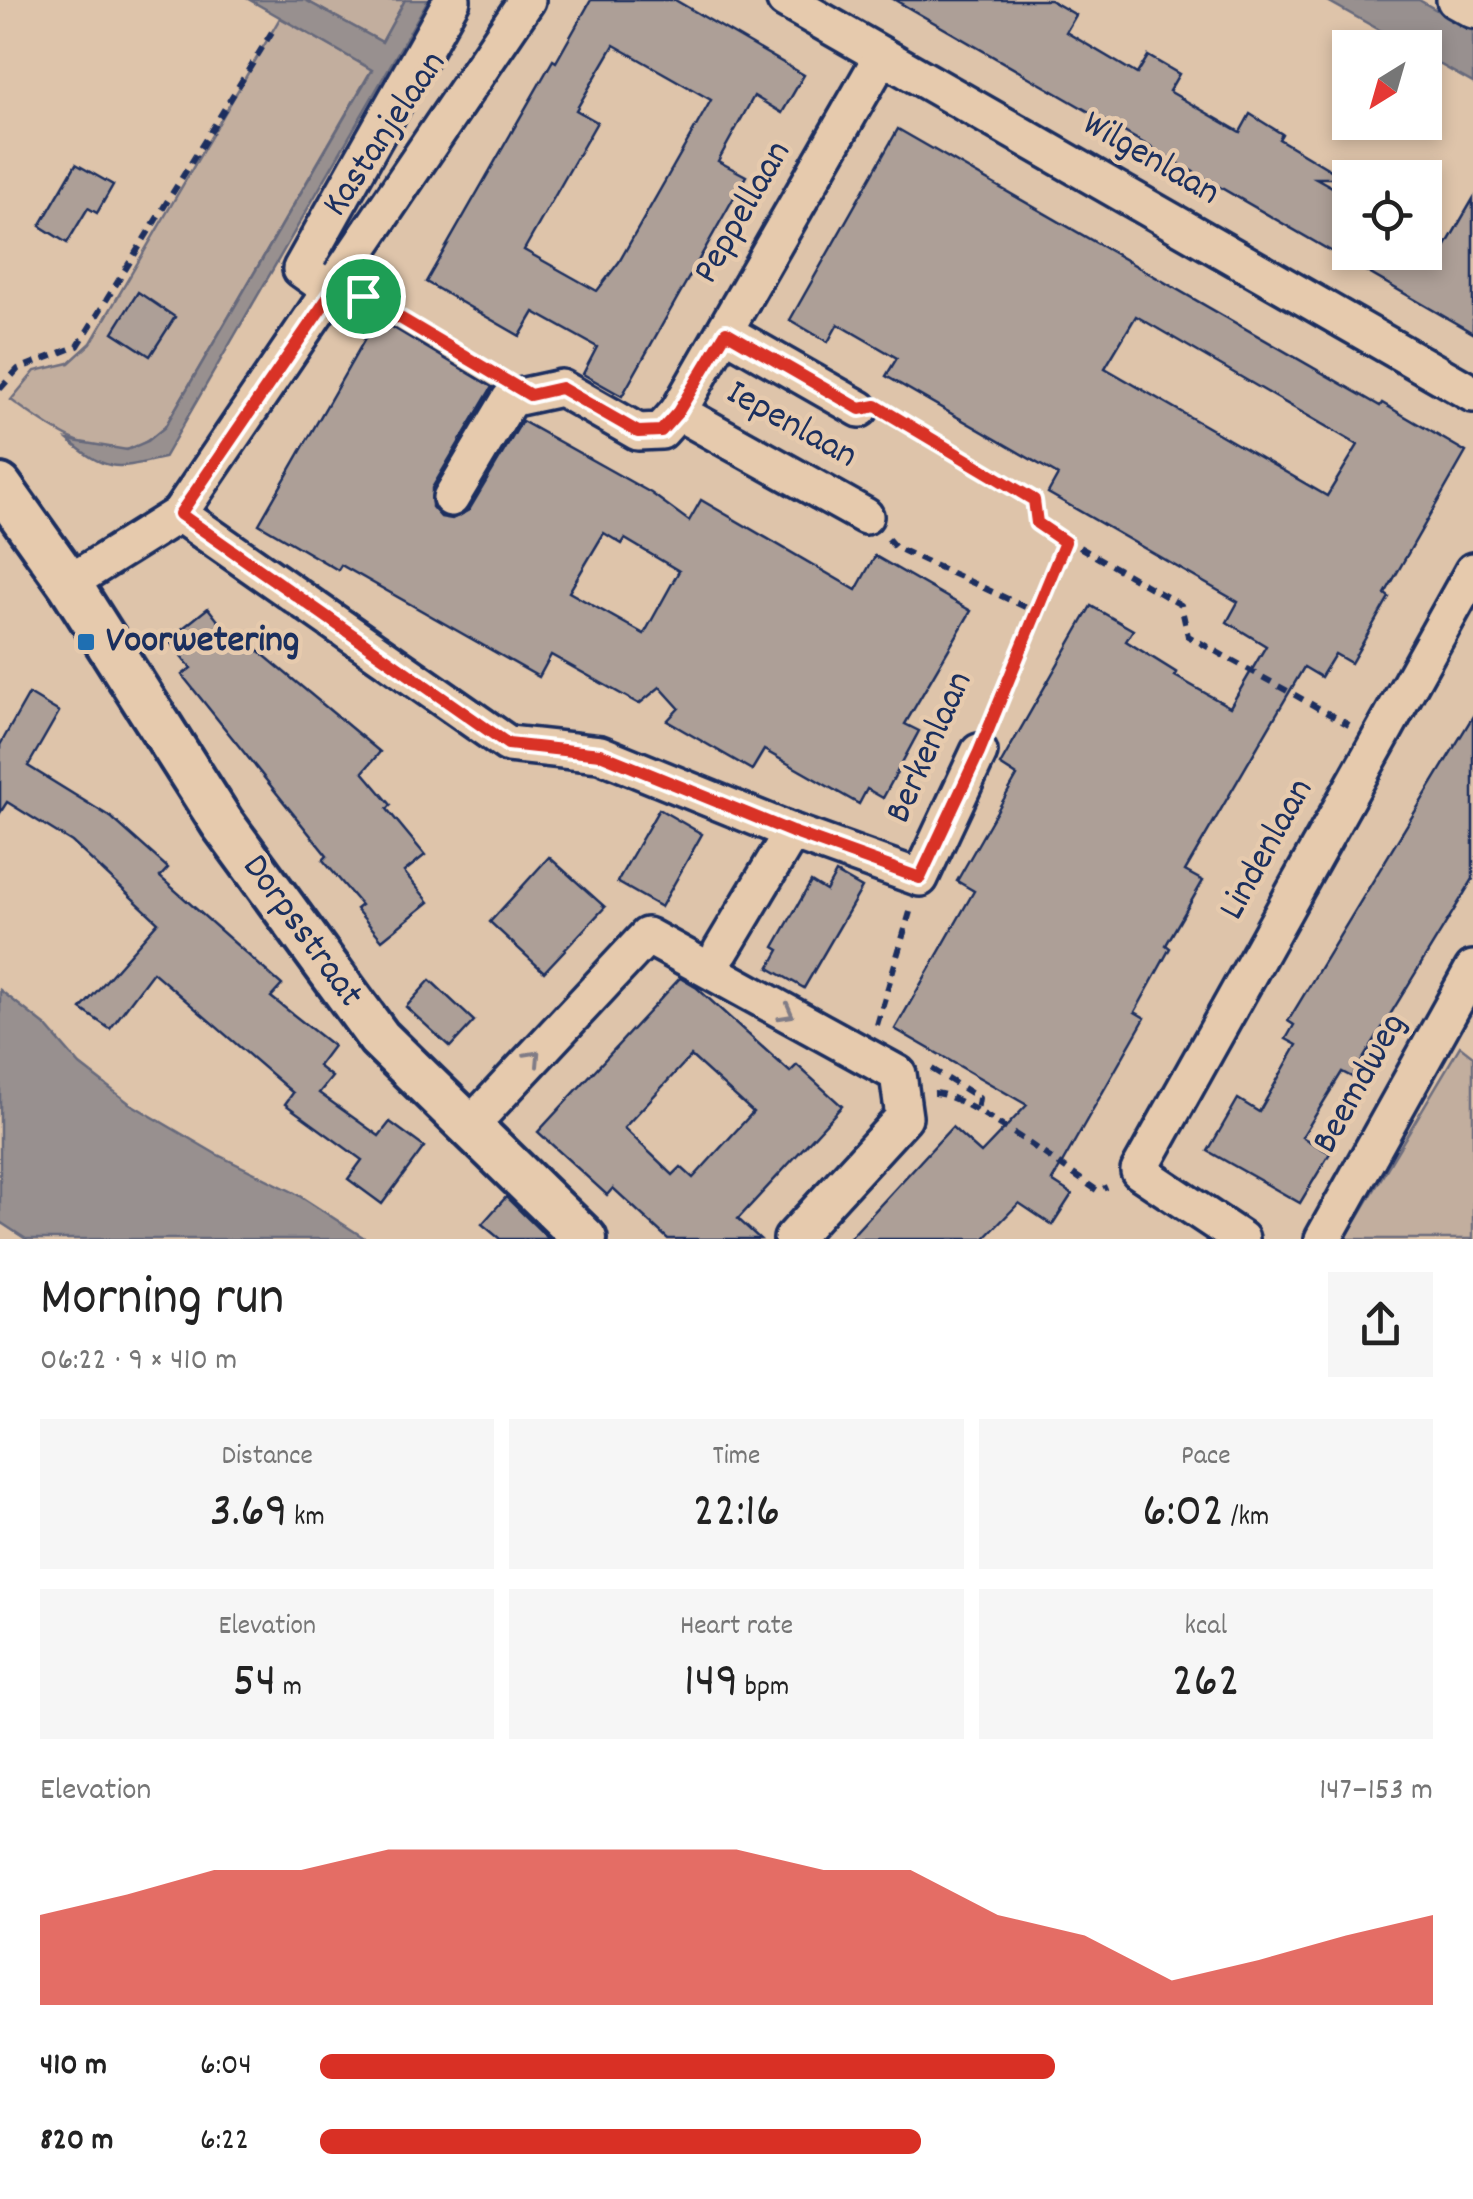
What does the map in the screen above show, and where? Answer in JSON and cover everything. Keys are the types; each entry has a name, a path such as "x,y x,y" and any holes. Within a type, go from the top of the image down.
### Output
{"street":[{"path":"332,292 301,270 452,0"},
{"name":"Kastanjelaan","path":"180,514 526,0"},
{"name":"Wilgenlaan","path":"785,0 1473,394"},
{"path":"1455,0 1473,10"},
{"name":"Peppellaan","path":"678,412 882,56"},
{"name":"Iepenlaan","path":"726,332 860,409"},
{"name":"Iepenlaan","path":"530,395 561,388 638,432 661,431 678,412 866,516"},
{"path":"451,498 510,399 530,395"},
{"name":"Dorpsstraat","path":"0,486 69,583 233,838 380,1038 585,1239"},
{"path":"69,583 180,514 508,744 600,754 792,832 920,878"},
{"name":"Lindenlaan","path":"1139,1170 1473,571"},
{"name":"Berkenlaan","path":"920,878 979,752"},
{"path":"720,951 792,832"},
{"path":"468,1128 647,936 898,1074 904,1117 792,1239"},
{"name":"Beemdweg","path":"1323,1239 1473,970"},
{"path":"1139,1170 1241,1239"}],"path":[{"path":"0,389 18,369 78,346 275,26"},
{"path":"332,292 355,308 363,296 530,395"},
{"path":"860,409 876,406 1034,500 1037,523 1181,605 1188,636 1377,740"},
{"path":"866,516 895,547 1034,612"},
{"name":"Berkenlaan","path":"979,752 1065,542"},
{"name":"Berkenlaan","path":"874,1034 920,878"},
{"path":"919,1062 979,1098 977,1111 1098,1192 1139,1170"}],"shaded area":[{"path":"250,0 305,0 382,42 405,0 428,0 164,458 123,466 103,463 68,440 127,450 148,441 165,427 372,70"},
{"path":"305,0 405,0 382,42"},
{"path":"1326,0 1419,0 1473,31 1473,83 1442,66 1442,30 1380,30"},
{"path":"280,18 372,69 165,427 141,445 125,450 78,442 11,400 35,371 69,363 91,343"},
{"path":"0,990 46,1026 80,1065 129,1103 216,1154 295,1193 366,1239 26,1239 0,1222"},
{"path":"1460,1046 1473,1056 1473,1239 1345,1239"}],"building":[{"path":"591,0 675,0 804,75 782,113 754,96 718,161 746,176 622,396 583,374 597,347 534,312 520,336 426,282 553,60 556,62","holes":["614,45 711,100 619,262 597,291 524,250 597,122 576,110"]},
{"path":"895,0 1050,0 1076,15 1066,32 1137,74 1148,56 1179,74 1169,91 1240,132 1250,114 1282,134 1279,139 1332,171 1332,178 1316,178 1332,187 1332,252"},
{"path":"898,129 1466,452 1385,594 1389,597 1351,663 1335,654 1321,677 1304,667 1185,871 1203,881 1166,945 1170,948 1135,1012 1145,1018 1052,1181 1072,1194 1052,1225 1019,1203 984,1239 849,1239 952,1127 981,1153 1027,1105 895,1029 974,891 957,881 1017,776 1000,765 1091,606 1133,630 1126,641 1177,673 1175,676 1230,707 1266,646 1227,622 1238,602 1048,493 1058,475 886,376 897,358 838,324 828,342 790,320","holes":["1136,316 1358,445 1327,496 1105,368"]},
{"path":"76,164 113,185 97,213 88,208 67,243 40,226"},
{"path":"1473,199 1473,333 1364,270 1442,270 1442,248"},
{"path":"138,292 175,317 150,356 113,332"},
{"path":"377,318 492,387 432,488 432,507 441,517 452,519 469,510 522,421 651,493 689,521 701,500 856,590 875,556 971,611 905,724 919,731 883,798 867,789 859,804 764,750 752,770 667,721 679,708 660,687 639,704 551,655 539,677 341,565 338,570 259,524","holes":["604,533 622,544 625,539 679,571 644,634 569,592"]},
{"path":"208,608 241,650 248,642 380,752 363,772 425,855 404,872 429,902 382,940 356,909 361,905 323,860 327,856 182,675 191,668 168,640"},
{"path":"29,694 59,712 28,766 112,818 168,868 160,877 282,985 271,997 333,1046 318,1066 332,1077 319,1093 379,1136 390,1122 424,1147 382,1204 348,1179 362,1160 285,1104 293,1093 153,972 110,1029 81,1009 158,922 72,842 7,802 0,813 0,745"},
{"path":"1473,716 1473,879 1352,1077 1342,1072 1302,1137 1330,1153 1300,1203 1208,1151 1238,1099 1259,1112 1297,1045 1286,1039 1294,1025 1288,1021"},
{"path":"659,809 702,834 661,907 617,882"},
{"path":"549,857 605,907 544,972 490,922"},
{"path":"836,873 862,888 804,988 769,968 779,950 774,947 811,882 826,891"},
{"path":"680,978 697,988 790,1072 797,1065 842,1106 738,1219 760,1239 668,1239 613,1188 607,1195 538,1132","holes":["691,1056 753,1112 693,1178 681,1167 673,1175 624,1128"]},
{"path":"430,980 474,1021 450,1047 406,1007"},
{"path":"506,1197 549,1239 500,1239 482,1224"}],"place":[{"name":"Voorwetering","path":"86,642"}],"route":[{"path":"332,292 355,308 363,296 530,395 561,388 638,432 661,431 678,412 726,332 860,409 876,406 1034,500 1037,523 1065,542 979,752 920,878 792,832 600,754 508,744 180,514 332,292"}]}
